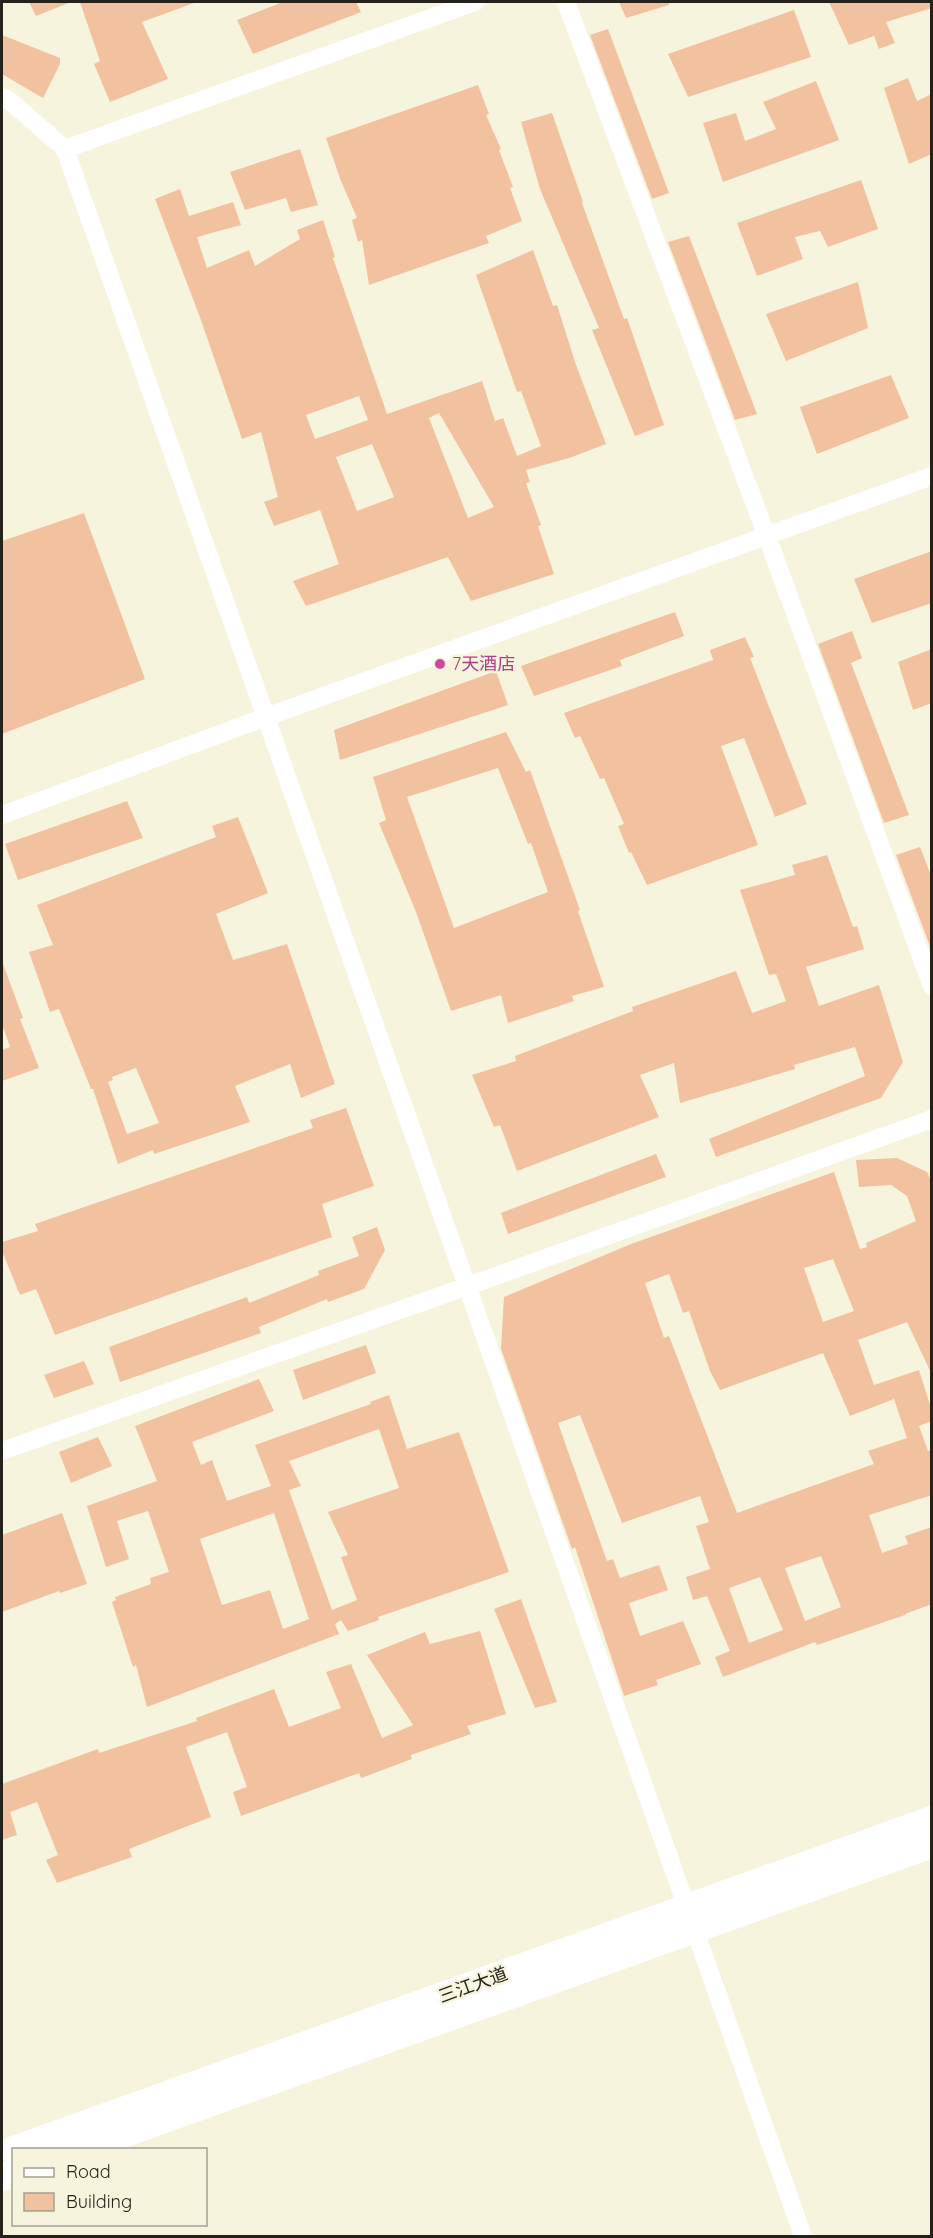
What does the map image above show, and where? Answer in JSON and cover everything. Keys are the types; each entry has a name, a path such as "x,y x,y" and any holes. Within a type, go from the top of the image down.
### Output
{"main road":[{"name":"三江大道","path":"83,2148 690,1918 932,1820"},
{"name":"三江大道","path":"20,2148 690,1918 932,1844"}],"street":[{"path":"65,149 475,2"},
{"path":"566,2 766,534 932,986"},
{"path":"2,97 10,100 65,149 803,2236"},
{"path":"2,815 766,534 932,476"},
{"path":"2,1450 932,1119"}],"building":[{"path":"29,2 71,2 36,16"},
{"path":"80,2 194,2 142,22 168,79 110,102 94,64 100,61"},
{"path":"283,2 356,2 361,12 253,54 237,20"},
{"path":"619,2 669,2 669,5 626,18"},
{"path":"829,2 932,2 932,8 886,22 895,43 879,49 874,36 849,45"},
{"path":"794,10 811,57 688,97 668,54"},
{"path":"608,29 669,193 652,199 590,35"},
{"path":"2,35 60,58 60,64 43,98 2,74"},
{"path":"908,78 917,101 932,94 932,154 909,164 884,88"},
{"path":"816,81 839,140 723,182 703,123 736,113 745,141 776,129 763,102"},
{"path":"478,85 489,114 486,115 501,149 499,150 513,187 510,188 522,221 486,236 489,243 369,285 362,240 358,242 352,220 357,218 326,138"},
{"path":"552,113 582,203 624,319 627,318 664,425 635,436 592,330 599,328 540,189 521,122"},
{"path":"300,149 318,205 291,212 286,198 245,210 230,172"},
{"path":"861,180 878,229 828,247 820,231 795,237 803,259 757,276 737,223"},
{"path":"180,189 189,216 233,202 241,225 197,237 207,268 249,250 255,266 300,239 297,230 323,220 335,257 333,258 387,414 482,381 495,421 503,418 517,456 541,446 521,391 517,392 476,275 533,250 553,306 557,305 576,365 606,444 569,458 526,470 530,482 526,483 541,525 538,526 554,574 471,601 448,557 306,606 293,581 339,564 320,510 274,526 264,502 278,497 261,432 242,439 201,320 155,199","holes":["359,396 368,420 315,439 306,415","439,413 494,507 468,518 429,418","372,444 394,497 357,511 336,457"]},
{"path":"689,236 757,414 735,420 668,242"},
{"path":"858,282 868,328 786,361 766,314"},
{"path":"891,375 909,418 817,454 800,407"},
{"path":"84,513 145,679 2,734 2,541"},
{"path":"932,551 932,603 872,623 854,579"},
{"path":"675,612 684,636 620,660 622,666 534,696 521,666"},
{"path":"852,631 862,658 851,663 909,815 884,823 818,644"},
{"path":"745,637 754,657 750,658 807,804 775,817 744,738 721,746 758,845 647,885 631,852 629,853 618,826 624,824 604,778 600,779 580,736 575,738 564,713 713,660 710,650"},
{"path":"932,649 932,703 913,710 898,662"},
{"path":"496,671 508,705 340,760 334,730"},
{"path":"506,732 526,772 530,770 580,910 578,911 604,987 572,996 574,1001 508,1023 501,995 451,1011 416,912 379,823 386,820 373,777","holes":["498,768 528,844 531,843 548,892 454,928 407,797"]},
{"path":"127,801 143,838 18,880 5,844"},
{"path":"238,817 268,893 216,914 233,960 287,944 335,1084 301,1098 290,1064 235,1086 250,1122 154,1154 153,1150 118,1164 93,1089 91,1089 59,1009 50,1012 29,952 53,945 37,905 216,837 212,826","holes":["136,1068 159,1123 127,1134 108,1082 113,1080 112,1077"]},
{"path":"920,847 932,878 932,952 896,855"},
{"path":"827,855 853,927 857,926 864,949 806,967 819,1006 879,985 903,1062 881,1098 716,1157 709,1139 865,1076 855,1047 794,1065 795,1069 680,1103 674,1063 640,1075 659,1117 517,1171 500,1125 494,1127 472,1075 516,1061 515,1056 633,1011 632,1007 736,971 752,1013 786,1001 776,974 769,975 740,890 795,875 792,865"},
{"path":"2,964 39,1068 2,1081 2,1050 10,1047 2,1024"},
{"path":"346,1108 374,1186 322,1204 332,1237 55,1335 36,1289 20,1295 2,1251 2,1242 38,1231 35,1224 313,1128 310,1120"},
{"path":"656,1154 666,1177 508,1234 501,1213"},
{"path":"897,1158 927,1172 932,1183 932,1375 907,1322 858,1340 874,1385 919,1370 932,1411 932,1421 919,1426 928,1451 932,1450 932,1495 869,1515 882,1553 908,1544 905,1536 932,1527 932,1604 817,1645 815,1642 723,1677 715,1657 730,1651 707,1596 693,1600 686,1577 710,1569 696,1526 709,1522 700,1496 622,1523 580,1415 558,1423 607,1561 613,1559 620,1578 659,1565 668,1590 629,1603 640,1636 683,1621 701,1664 656,1680 658,1685 624,1696 575,1547 572,1549 501,1349 504,1297 631,1244 834,1172 860,1249 867,1247 866,1243 916,1221 907,1196 891,1185 859,1187 856,1160","holes":["833,1259 854,1311 823,1322 804,1268","669,1274 683,1313 689,1311 710,1371 720,1390 823,1353 850,1416 894,1399 907,1438 868,1451 874,1464 737,1513 669,1336 664,1338 645,1283","821,1556 841,1607 805,1621 785,1568","760,1577 783,1630 749,1643 729,1588"]},
{"path":"377,1227 385,1250 364,1289 328,1302 327,1299 259,1327 261,1333 120,1382 109,1347 247,1297 249,1303 319,1275 318,1271 359,1256 352,1237"},
{"path":"366,1345 376,1373 303,1400 293,1370"},
{"path":"84,1361 94,1384 54,1398 44,1375"},
{"path":"259,1379 274,1411 192,1442 201,1465 212,1460 227,1501 271,1486 255,1445 371,1404 370,1402 389,1395 407,1449 459,1432 509,1572 378,1617 379,1620 348,1631 341,1620 335,1624 339,1634 147,1707 136,1665 133,1667 112,1602 116,1600 115,1597 151,1584 150,1578 169,1572 148,1511 117,1521 129,1559 106,1567 87,1506 157,1481 135,1426","holes":["379,1429 399,1488 328,1512 348,1555 341,1557 357,1600 332,1610 289,1490 301,1486 289,1461","274,1513 309,1619 283,1629 270,1590 222,1605 200,1539"]},
{"path":"98,1437 112,1466 71,1483 59,1452"},
{"path":"62,1513 87,1584 60,1593 59,1591 2,1612 2,1535"},
{"path":"521,1599 557,1702 535,1708 494,1609"},
{"path":"480,1631 506,1714 467,1726 471,1734 411,1755 412,1759 361,1778 359,1773 241,1816 233,1792 247,1787 227,1732 186,1747 211,1817 129,1849 132,1857 57,1883 46,1860 58,1855 37,1802 10,1812 17,1835 2,1840 2,1784 98,1749 99,1753 197,1721 196,1718 274,1689 289,1727 341,1708 326,1672 351,1664 382,1738 413,1725 367,1655 425,1632 430,1644"}],"place":[{"name":"7天酒店","path":"440,664"}]}
